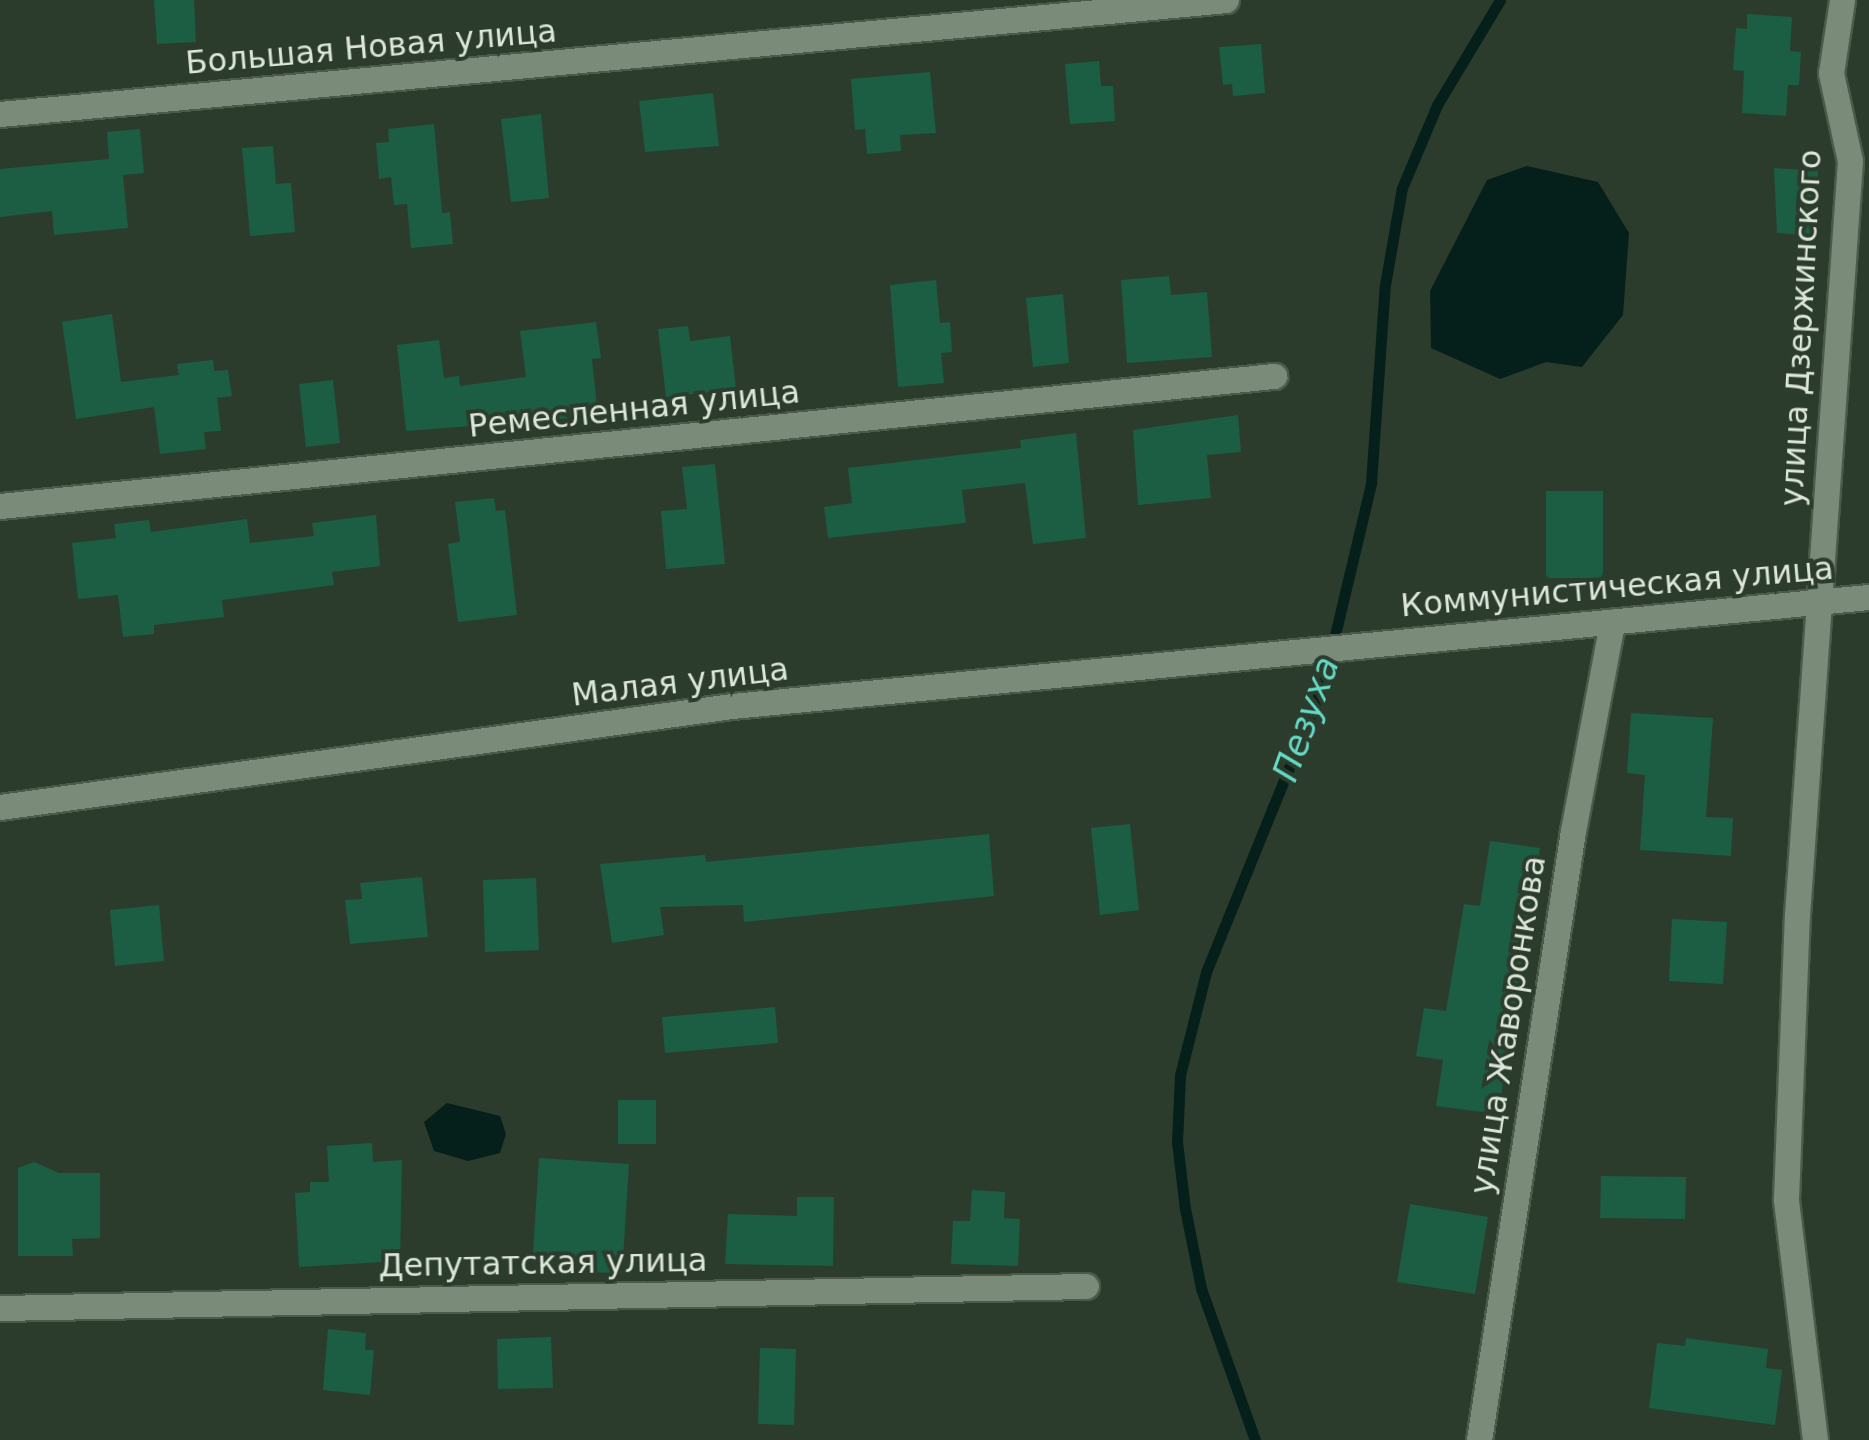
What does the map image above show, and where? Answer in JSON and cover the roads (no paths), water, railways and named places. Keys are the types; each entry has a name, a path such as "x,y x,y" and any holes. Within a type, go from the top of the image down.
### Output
{"street":[{"name":"Большая Новая улица","path":"0,114 1226,0"},
{"name":"улица Дзержинского","path":"1814,1440 1786,1199 1817,602 1860,161 1831,73 1842,0"},
{"name":"Ремесленная улица","path":"0,506 1274,376"},
{"name":"Коммунистическая улица","path":"1370,642 1869,597"},
{"name":"улица Жаворонкова","path":"1479,1440 1566,869 1612,622"},
{"name":"Малая улица","path":"0,807 732,706 1293,653 1370,642"},
{"name":"Депутатская улица","path":"0,1308 1086,1286"}],"water":[{"path":"1527,166 1598,182 1629,233 1623,315 1582,367 1546,362 1500,379 1431,348 1430,291 1487,180"},
{"path":"447,1103 500,1116 506,1134 500,1153 468,1161 434,1151 424,1122"}],"waterway":[{"name":"Пезуха","path":"1255,1440 1201,1288 1177,1142 1180,1075 1206,972 1324,681 1371,483 1385,285 1402,188 1437,105 1500,0"}]}
